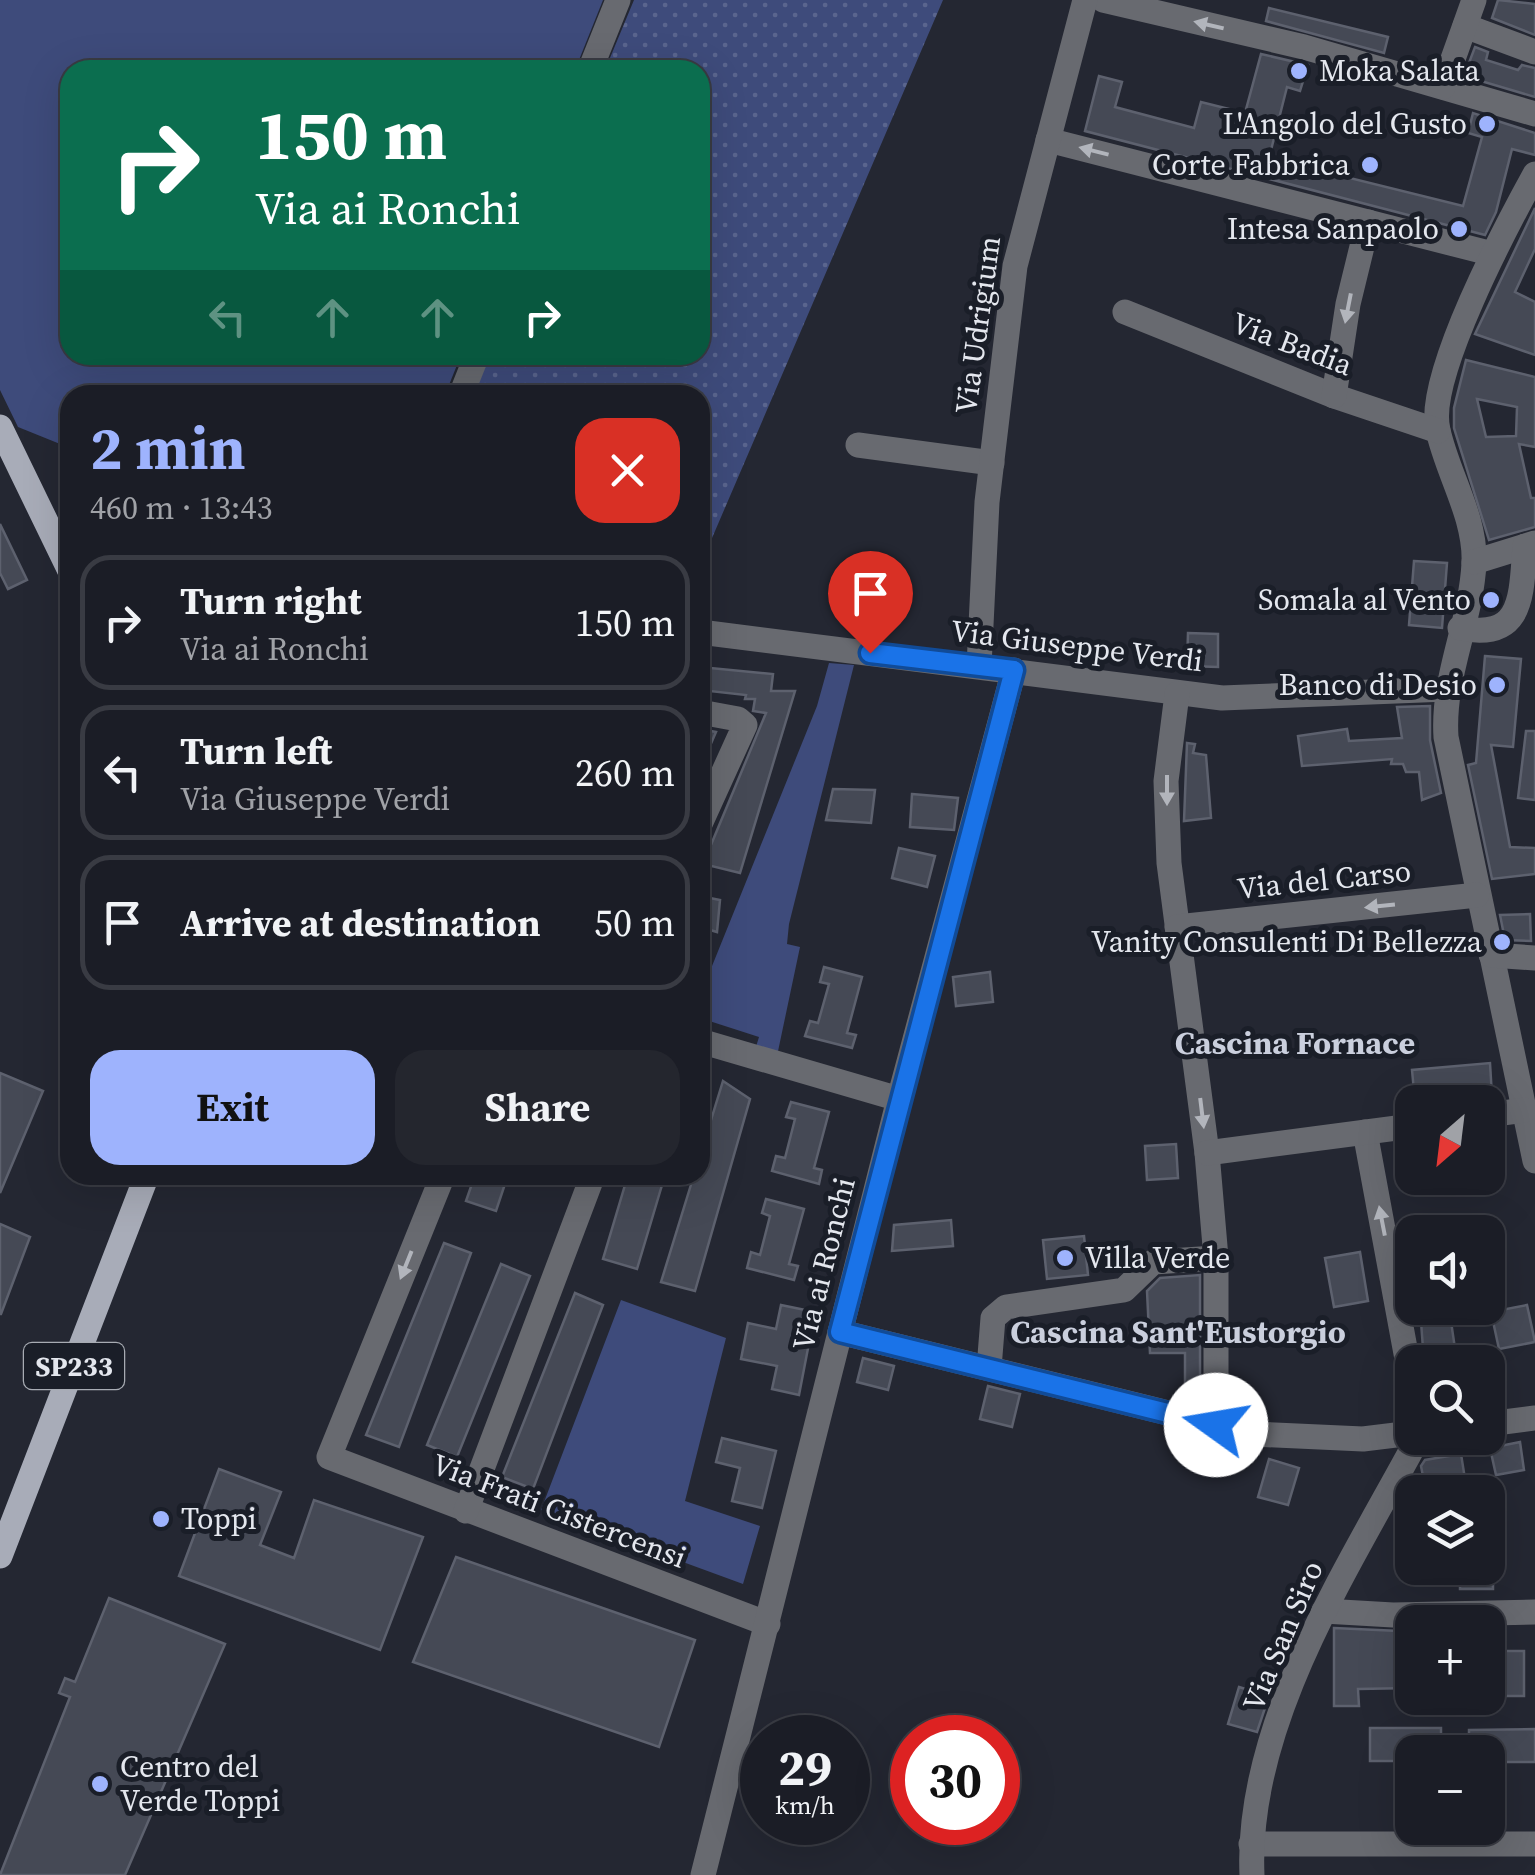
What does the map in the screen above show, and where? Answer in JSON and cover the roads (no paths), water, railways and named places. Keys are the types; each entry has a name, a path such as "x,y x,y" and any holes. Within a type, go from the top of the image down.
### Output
{"main road":[{"path":"0,427 60,550"},
{"name":"SP233","path":"0,1556 143,1185"}],"street":[{"path":"594,60 618,0"},
{"name":"Via Udrigium","path":"980,666 992,463 1015,266 1085,0"},
{"path":"1104,0 1304,47 1535,114"},
{"path":"1444,87 1474,0"},
{"path":"1465,26 1535,52"},
{"path":"1048,140 1493,254"},
{"path":"1535,174 1493,254 1442,383 1438,431 1456,476 1474,562 1446,689 1447,747 1535,1161"},
{"path":"1334,396 1348,304 1368,222"},
{"name":"Via Badia","path":"1125,312 1334,396 1438,431"},
{"path":"858,444 992,463"},
{"path":"1460,628 1490,632 1506,626 1518,607 1530,545 1474,562"},
{"name":"Via Giuseppe Verdi","path":"710,633 1177,694 1274,699 1446,689"},
{"name":"Via ai Ronchi","path":"703,1875 899,1098 1014,670"},
{"path":"1177,694 1166,781 1177,927 1207,1154 1216,1258 1216,1425"},
{"path":"710,714 738,719 745,725 710,802"},
{"name":"Via del Carso","path":"1177,927 1477,895"},
{"path":"1491,956 1535,958"},
{"path":"710,1044 899,1098"},
{"path":"1505,1113 1525,1110"},
{"path":"1207,1154 1395,1128"},
{"path":"1365,1132 1404,1345"},
{"name":"Via Frati Cistercensi","path":"439,1185 329,1457 768,1624"},
{"path":"466,1512 589,1185"},
{"path":"989,1368 993,1318 1006,1307 1124,1290 1153,1262 1216,1258"},
{"path":"840,1332 1216,1425 1286,1438 1395,1437"},
{"path":"1505,1422 1535,1418"},
{"name":"Via San Siro","path":"1252,1875 1256,1800 1269,1754 1324,1611 1405,1455"},
{"path":"1324,1611 1394,1616 1535,1612"},
{"path":"1251,1844 1535,1844"}],"place":[{"name":"Moka Salata","path":"1299,71"},
{"name":"L'Angolo del Gusto","path":"1487,124"},
{"name":"Corte Fabbrica","path":"1370,165"},
{"name":"Intesa Sanpaolo","path":"1459,229"},
{"name":"Somala al Vento","path":"1491,600"},
{"name":"Banco di Desio","path":"1497,685"},
{"name":"Vanity Consulenti Di Bellezza","path":"1502,942"},
{"name":"Villa Verde","path":"1065,1258"},
{"name":"Toppi","path":"161,1519"},
{"name":"Centro del Verde Toppi","path":"100,1784"}],"district":[{"name":"Cascina Fornace","path":"1295,1043"},
{"name":"Cascina Sant'Eustorgio","path":"1178,1332"}]}
